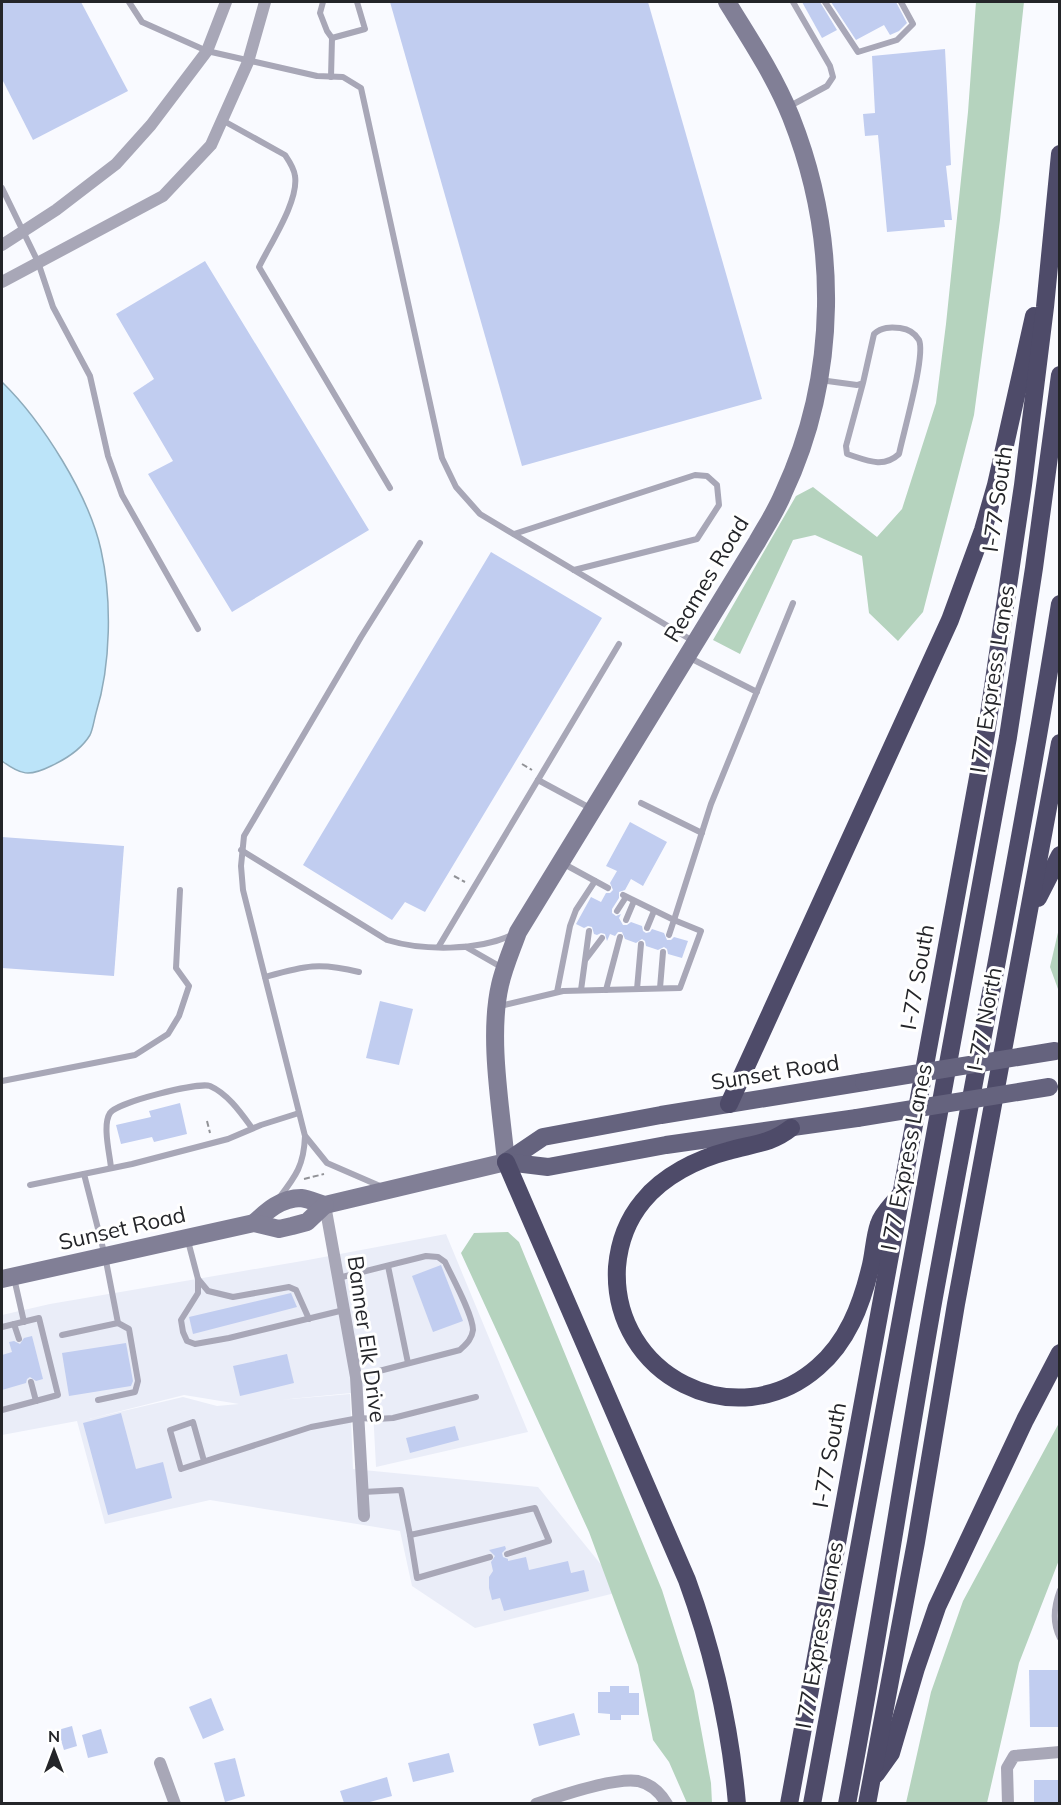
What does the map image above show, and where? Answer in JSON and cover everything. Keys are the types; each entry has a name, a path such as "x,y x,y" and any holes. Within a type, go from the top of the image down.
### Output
{"highway":[{"name":"I-77 South","path":"789,1803 970,825 999,651 1031,426 1053,232 1059,154"},
{"path":"729,1104 926,677 968,575 996,484 1053,232"},
{"name":"I 77 Express Lanes","path":"812,1803 1004,760 1034,568 1059,375"},
{"path":"847,1803 895,1538 934,1300 1021,834 1059,604"},
{"name":"I-77 North","path":"871,1781 883,1729 956,1304 1059,742"},
{"path":"1027,922 1059,855"},
{"path":"791,1128 778,1138 726,1151 673,1175 651,1192 634,1212 622,1242 618,1261 617,1289 622,1314 632,1336 654,1364 674,1379 707,1393 744,1397 780,1390 816,1369 836,1348 853,1320 870,1269 879,1223 903,1191"},
{"path":"506,1161 691,1590 723,1697 737,1803"},
{"path":"867,1803 871,1781 891,1753 937,1607 1059,1353"}],"main road":[{"name":"Reames Road","path":"506,1161 496,1066 496,1007 505,969 518,932 757,542 784,493 799,456 820,380 827,291 825,249 810,172 787,107 727,2"},
{"name":"Sunset Road","path":"273,1205 301,1198 325,1205 506,1161 543,1137 729,1104 1057,1051"},
{"name":"Sunset Road","path":"506,1161 548,1167 666,1145 857,1118 1054,1086"},
{"path":"254,1223 273,1205"},
{"name":"Sunset Road","path":"8,1278 254,1223 279,1229 307,1222 325,1205"}],"street":[{"path":"2,245 56,210 116,164 151,125 207,51 226,2"},
{"path":"2,282 163,196 211,145 248,62 265,2"},
{"name":"Banner Elk Drive","path":"325,1205 356,1377 363,1516"},
{"path":"1008,1803 1007,1768 1014,1756 1059,1752"},
{"path":"160,1763 175,1803"},
{"path":"536,1803 631,1780 654,1788 667,1803"}],"lane":[{"path":"129,2 142,22 207,51 317,76 343,77 361,88 442,458 456,487 480,514 574,570 757,692"},
{"path":"323,2 320,13 332,38 332,77"},
{"path":"332,38 365,29 357,2"},
{"path":"787,107 827,86 833,77 830,66 793,2"},
{"path":"825,2 858,52 897,40 913,24 901,2"},
{"path":"222,120 285,155 291,164 295,177 295,192 259,267 390,488"},
{"path":"2,188 38,262 53,307 90,376 108,456 122,495 198,629"},
{"path":"888,327 907,329 919,339 920,363 899,454 892,461 877,463 847,454 846,446 863,383 874,334 879,329 888,327"},
{"path":"820,380 857,385 863,383"},
{"path":"514,534 695,475 707,477 717,486 719,505 697,539 574,570"},
{"path":"273,1205 300,1168 305,1136 243,890 240,866 244,836 420,543"},
{"path":"669,935 711,804 793,603"},
{"path":"438,946 619,644"},
{"path":"538,780 592,810"},
{"path":"641,803 702,833"},
{"path":"241,850 387,940 402,945 466,946 499,941 518,932"},
{"path":"561,862 608,888"},
{"path":"557,992 570,926 576,910 595,881"},
{"path":"2,1081 135,1055 168,1034 178,1016 189,986 176,968 180,890"},
{"path":"496,1007 557,992 680,988 701,931 624,896 617,911"},
{"path":"626,920 634,902"},
{"path":"647,928 654,911"},
{"path":"581,990 589,931"},
{"path":"606,990 620,937"},
{"path":"585,959 602,938"},
{"path":"638,989 641,944"},
{"path":"466,946 505,969"},
{"path":"660,988 663,952"},
{"path":"265,977 317,965 334,966 359,972"},
{"path":"111,1168 107,1136 109,1114 116,1107 140,1098 207,1085 220,1091 239,1110 252,1128"},
{"path":"30,1185 228,1139 252,1128 299,1113"},
{"path":"305,1136 327,1163 389,1190"},
{"path":"84,1174 105,1256 118,1323"},
{"path":"187,1238 198,1279 198,1293 181,1320 187,1341 195,1344 344,1310"},
{"path":"338,1278 426,1256 438,1257 445,1262 471,1319 473,1330 470,1340 460,1350 356,1377"},
{"path":"388,1266 408,1363"},
{"path":"8,1278 24,1322"},
{"path":"198,1279 208,1291 233,1297 288,1287 296,1290 309,1319"},
{"path":"2,1327 39,1318 58,1395 2,1410"},
{"path":"62,1335 118,1323 129,1329 138,1382 135,1392 98,1400"},
{"path":"14,1324 19,1339"},
{"path":"31,1382 36,1401"},
{"path":"204,1461 193,1422 170,1430 181,1469 311,1427 359,1418 393,1418 476,1397"},
{"path":"363,1492 401,1490 417,1578 490,1557"},
{"path":"410,1535 536,1508 549,1541 507,1554"},
{"path":"1059,1590 1054,1626 1059,1638"}],"path":[{"path":"454,876 474,887"},
{"path":"301,1179 328,1173"}],"shaded area":[{"path":"446,1234 528,1432 376,1467 372,1391 279,1400 350,1394 353,1469 538,1487 603,1567 615,1593 475,1628 412,1586 400,1531 210,1500 105,1524 77,1421 2,1435 2,1315 50,1304","holes":["184,1395 239,1404 217,1406 183,1397 89,1419"]}],"green space":[{"path":"976,2 1024,2 1000,220 974,415 923,612 898,641 869,613 862,556 815,535 793,540 740,654 713,640 796,496 813,487 877,537 902,509 936,403 968,112"},
{"path":"1059,928 1060,989 1058,989 1050,967"},
{"path":"508,1232 519,1242 662,1590 694,1691 711,1783 712,1803 687,1803 669,1762 653,1740 638,1665 589,1532 461,1253 474,1233"},
{"path":"1059,1423 1059,1560 1019,1663 987,1803 906,1803 931,1692 963,1601"}],"water":[{"path":"2,382 33,417 75,483 95,529 105,569 107,589 108,632 105,674 91,733 78,750 68,757 43,770 31,773 20,772 2,761"}],"building":[{"path":"2,2 81,2 128,91 33,140 2,79"},
{"path":"390,2 648,2 762,399 522,466"},
{"path":"802,2 820,2 837,30 822,38"},
{"path":"831,2 896,2 907,23 899,31 890,35 884,25 856,40"},
{"path":"945,49 951,165 946,166 952,220 944,220 945,227 887,232 878,135 865,136 863,114 875,113 872,56"},
{"path":"205,261 369,530 232,612 148,474 173,461 133,393 154,379 116,314"},
{"path":"491,552 602,618 425,912 405,902 392,920 303,865"},
{"path":"630,822 667,842 643,886 631,879 625,890 619,892 619,898 612,913 616,916 621,914 619,918 623,925 631,922 642,926 646,933 652,929 664,933 667,940 674,937 688,941 682,958 668,954 664,947 658,950 646,946 642,939 636,943 625,939 622,932 618,932 615,936 610,934 607,941 605,934 594,934 592,927 584,928 576,924 591,897 601,902 606,893 613,890 610,883 617,871 606,866"},
{"path":"2,837 124,846 114,976 2,968"},
{"path":"380,1001 413,1009 399,1065 366,1058"},
{"path":"180,1103 187,1134 154,1142 152,1137 121,1144 116,1125 151,1117 149,1111"},
{"path":"441,1265 463,1321 433,1332 412,1276"},
{"path":"291,1293 297,1307 193,1334 189,1317"},
{"path":"32,1336 43,1379 36,1381 30,1377 26,1383 2,1390 2,1355 12,1352 9,1342 14,1341 20,1344 24,1338"},
{"path":"126,1343 133,1381 131,1386 69,1396 62,1353"},
{"path":"287,1354 294,1383 240,1396 233,1366"},
{"path":"121,1413 136,1469 163,1462 172,1498 108,1515 83,1423"},
{"path":"455,1426 459,1440 410,1453 406,1438"},
{"path":"505,1546 503,1557 508,1561 526,1557 529,1570 568,1561 571,1573 584,1570 589,1591 504,1611 500,1598 492,1600 489,1588 489,1577 493,1571 491,1562 495,1556 489,1550"},
{"path":"1029,1670 1059,1670 1059,1727 1030,1727"},
{"path":"610,1686 629,1686 629,1693 639,1693 639,1715 621,1715 621,1720 610,1720 610,1714 598,1713 598,1692 610,1692"},
{"path":"211,1698 224,1730 203,1739 189,1707"},
{"path":"574,1713 580,1735 539,1746 533,1724"},
{"path":"72,1726 77,1746 64,1750 58,1730"},
{"path":"101,1729 108,1753 88,1758 82,1735"},
{"path":"449,1753 454,1772 413,1782 408,1763"},
{"path":"235,1758 245,1796 225,1802 214,1763"},
{"path":"387,1777 392,1796 366,1803 344,1803 340,1791"},
{"path":"1034,1780 1059,1780 1059,1803 1034,1803"}]}
